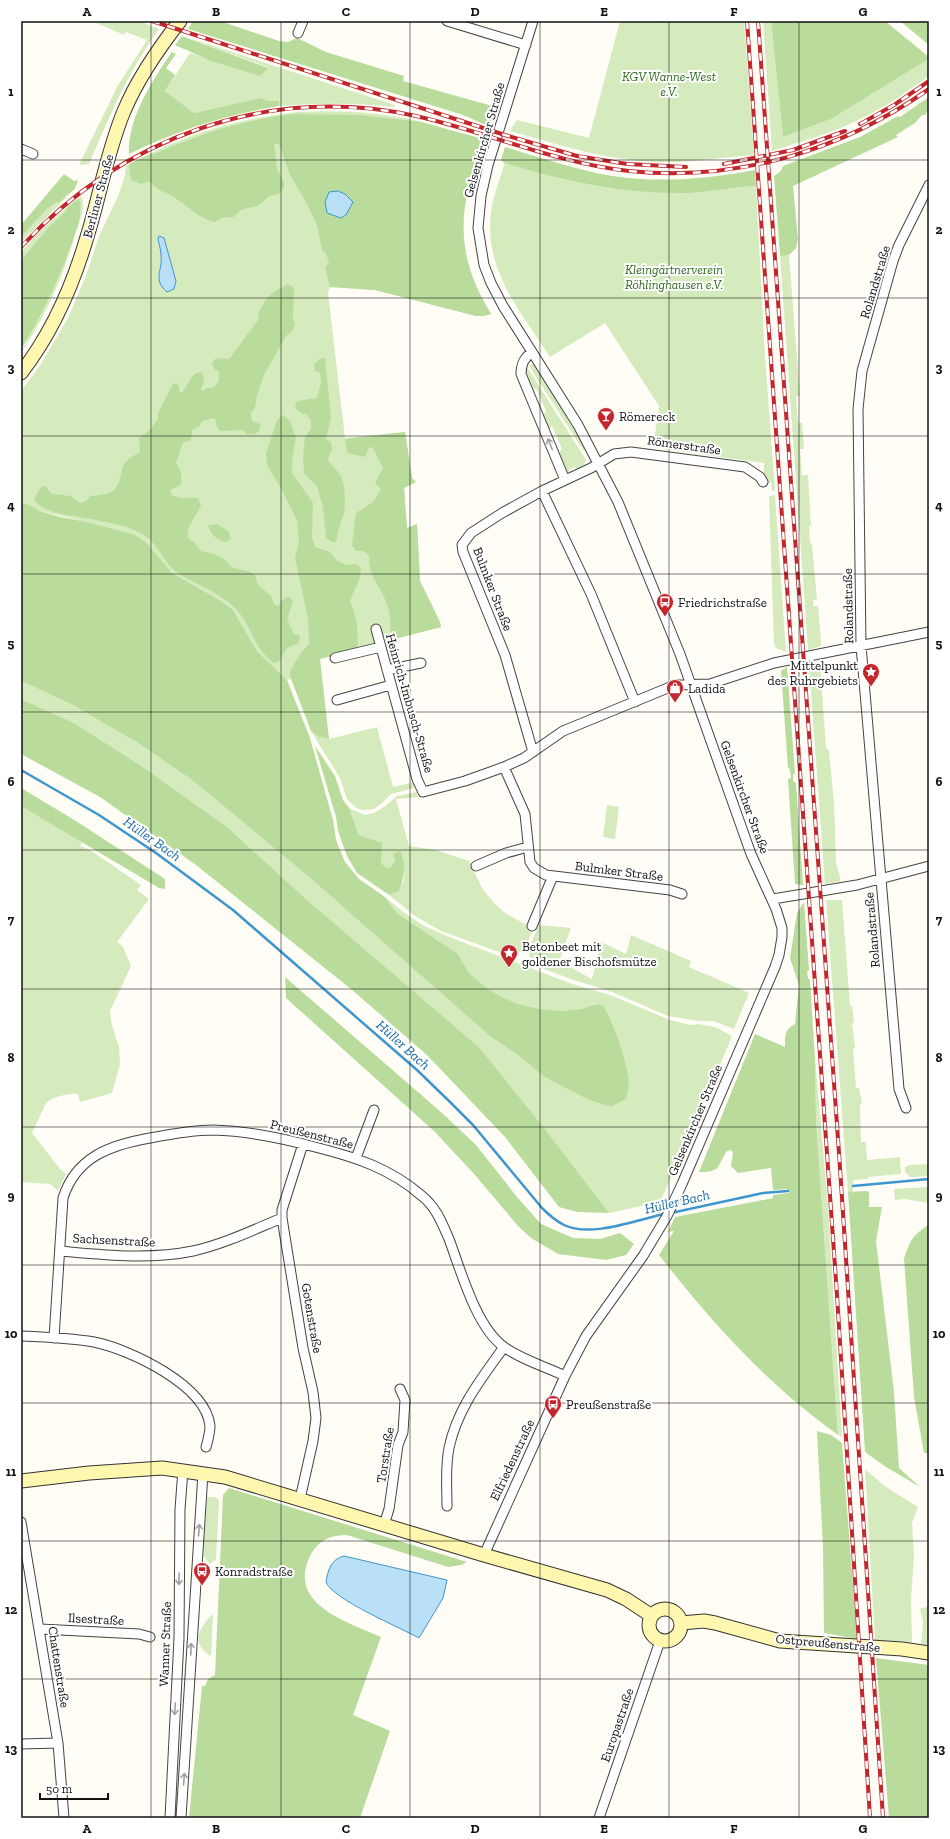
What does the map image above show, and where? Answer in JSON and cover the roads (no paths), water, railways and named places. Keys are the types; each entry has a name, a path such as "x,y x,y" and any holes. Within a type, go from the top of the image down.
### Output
{"street":[{"name":"Berliner Straße","path":"21,373 43,340 56,316 75,274 88,236 103,174 126,106 151,61 180,21"},
{"path":"298,33 303,21"},
{"path":"447,21 526,45"},
{"name":"Gelsenkircher Straße","path":"534,21 484,182 478,210 478,228 481,253 491,283 506,311 578,425 618,502 691,684 715,756 751,854 772,899 782,928 779,955 677,1195 657,1234 643,1256"},
{"path":"21,149 33,154"},
{"name":"Rolandstraße","path":"906,1108 899,1089 861,646 858,409 859,387 893,261 899,245 929,185"},
{"path":"532,352 524,359 521,367 521,374 565,480"},
{"name":"Römerstraße","path":"599,464 614,454 631,452 745,467 760,477 763,482"},
{"name":"Bulmker Straße","path":"533,752 507,661 488,611 470,572 462,545 471,533 542,491 599,464"},
{"path":"542,491 591,594 635,702"},
{"name":"Heinrich-Imbusch-Straße","path":"376,629 418,779 423,792 465,781 504,767 524,758 563,731 675,685 691,684"},
{"path":"691,684 710,684 774,662 929,632"},
{"path":"335,658 381,647"},
{"path":"387,670 421,663"},
{"path":"337,700 391,685"},
{"name":"Bulmker Straße","path":"504,767 525,814 530,862 534,868 546,875 670,890 682,894"},
{"path":"476,866 506,853 528,847"},
{"path":"772,899 833,890 929,866"},
{"path":"532,926 553,876"},
{"path":"356,1158 374,1110"},
{"name":"Preußenstraße","path":"54,1338 63,1198 69,1182 84,1163 108,1149 133,1141 188,1131 214,1130 262,1134 356,1158 380,1168 405,1183 421,1195 432,1207 443,1227 478,1315 489,1332 504,1347 565,1376"},
{"name":"Gotenstraße","path":"300,1499 313,1441 316,1418 313,1392 303,1348 282,1218 282,1210 303,1144"},
{"name":"Sachsenstraße","path":"60,1251 138,1257 161,1256 193,1251 223,1242 282,1218"},
{"name":"Elfriedenstraße","path":"484,1555 565,1376 586,1336 643,1256"},
{"path":"21,1336 54,1338 107,1346 149,1362 176,1380 190,1392 203,1408 210,1425 206,1447"},
{"path":"447,1506 447,1460 457,1423 472,1392 504,1347"},
{"name":"Torstraße","path":"384,1525 389,1509 395,1478 394,1470 397,1451 403,1432 405,1400 400,1389"},
{"path":"21,1481 138,1469 169,1468 240,1480 484,1555 607,1590 626,1599 652,1616"},
{"name":"Wanner Straße","path":"170,1818 179,1638 180,1509 183,1470"},
{"name":"Wanner Straße","path":"181,1818 203,1473"},
{"name":"Chattenstraße","path":"21,1522 58,1743 64,1818"},
{"path":"661,1609 671,1610 679,1616 681,1623 681,1631 674,1639 670,1641 660,1641 650,1632 649,1623 652,1616 661,1609"},
{"name":"Ostpreußenstraße","path":"681,1623 715,1623 780,1641 902,1649 929,1653"},
{"name":"Ilsestraße","path":"40,1629 139,1634 150,1637"},
{"name":"Europastraße","path":"599,1818 660,1641"},
{"path":"21,1744 58,1743"}],"water":[{"path":"338,191 345,194 353,202 346,215 341,218 327,213 325,202 329,192"},
{"path":"159,236 164,238 176,281 174,289 167,292 160,283 159,279 161,251 158,239"},
{"path":"344,1556 447,1580 443,1598 419,1638 353,1605 331,1589 326,1582 329,1569 333,1562"}],"waterway":[{"name":"Hüller Bach","path":"21,770 99,815 156,853 233,910 417,1070 473,1125 542,1208 555,1220 575,1229 587,1230 614,1227 664,1214"},
{"name":"Hüller Bach","path":"853,1186 929,1179"},
{"name":"Hüller Bach","path":"671,1213 763,1193 788,1191"}],"railway":[{"path":"152,21 508,136 577,156 627,164 686,167"},
{"path":"747,21 837,1295 870,1818"},
{"path":"758,21 839,1153 883,1818"},
{"path":"860,124 894,105 929,81"},
{"path":"21,247 61,208 105,176 151,149 201,128 253,114 306,108 361,108 416,116 469,130 548,154 602,167 629,171 669,173 709,172 748,166 786,157 824,145 860,130 895,111 929,89"},
{"path":"724,164 793,150 845,131"}],"place":[{"name":"Römereck","path":"606,431"},
{"name":"Friedrichstraße","path":"665,617"},
{"name":"Mittelpunkt des Ruhrgebiets","path":"871,687"},
{"name":"Ladida","path":"675,703"},
{"name":"Betonbeet mit goldener Bischofsmütze","path":"509,968"},
{"name":"Preußenstraße","path":"553,1419"},
{"name":"Konradstraße","path":"202,1586"}],"park label":[{"name":"KGV Wanne-West e.V.","path":"669,84"},
{"name":"Kleingärtnerverein Röhlinghausen e.V.","path":"674,276"}]}
